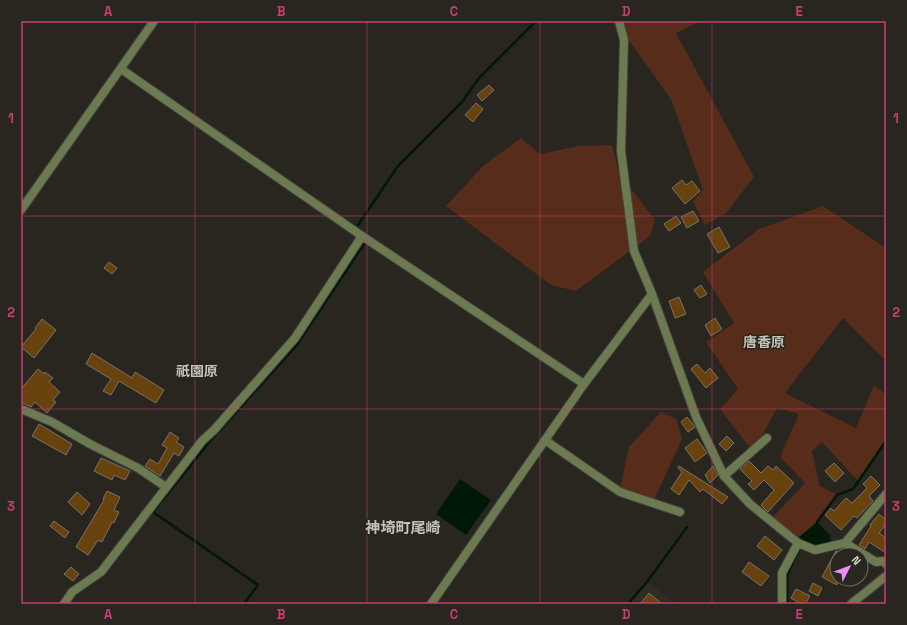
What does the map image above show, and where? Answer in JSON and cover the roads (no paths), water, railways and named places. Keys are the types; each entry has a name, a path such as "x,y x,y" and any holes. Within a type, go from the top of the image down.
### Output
{"street":[{"path":"21,210 154,21"},
{"path":"619,21 624,40 621,151 634,251 652,294 696,417 724,476 750,504 798,544 815,550 845,543 886,494"},
{"path":"121,69 362,236 584,384"},
{"path":"64,604 72,592 101,572 202,441 214,430 295,338 362,236"},
{"path":"431,604 584,384 652,294"},
{"path":"21,409 52,422 90,444 138,468 166,487"},
{"path":"724,476 767,438"},
{"path":"545,440 620,492 680,512"},
{"path":"845,543 876,562 883,561 886,564"},
{"path":"782,604 782,573 798,544"},
{"path":"851,604 886,576"}],"waterway":[{"path":"358,225 398,166 462,102 479,78 536,21"},
{"path":"244,604 258,585 153,512 210,441 296,346 366,241"},
{"path":"817,522 837,495 853,489 886,441"},
{"path":"628,604 647,582 687,527"},
{"path":"787,604 787,575 799,550"}],"district":[{"name":"唐香原","path":"764,342"},
{"name":"祇園原","path":"197,371"},
{"name":"神埼町尾崎","path":"403,528"}]}
